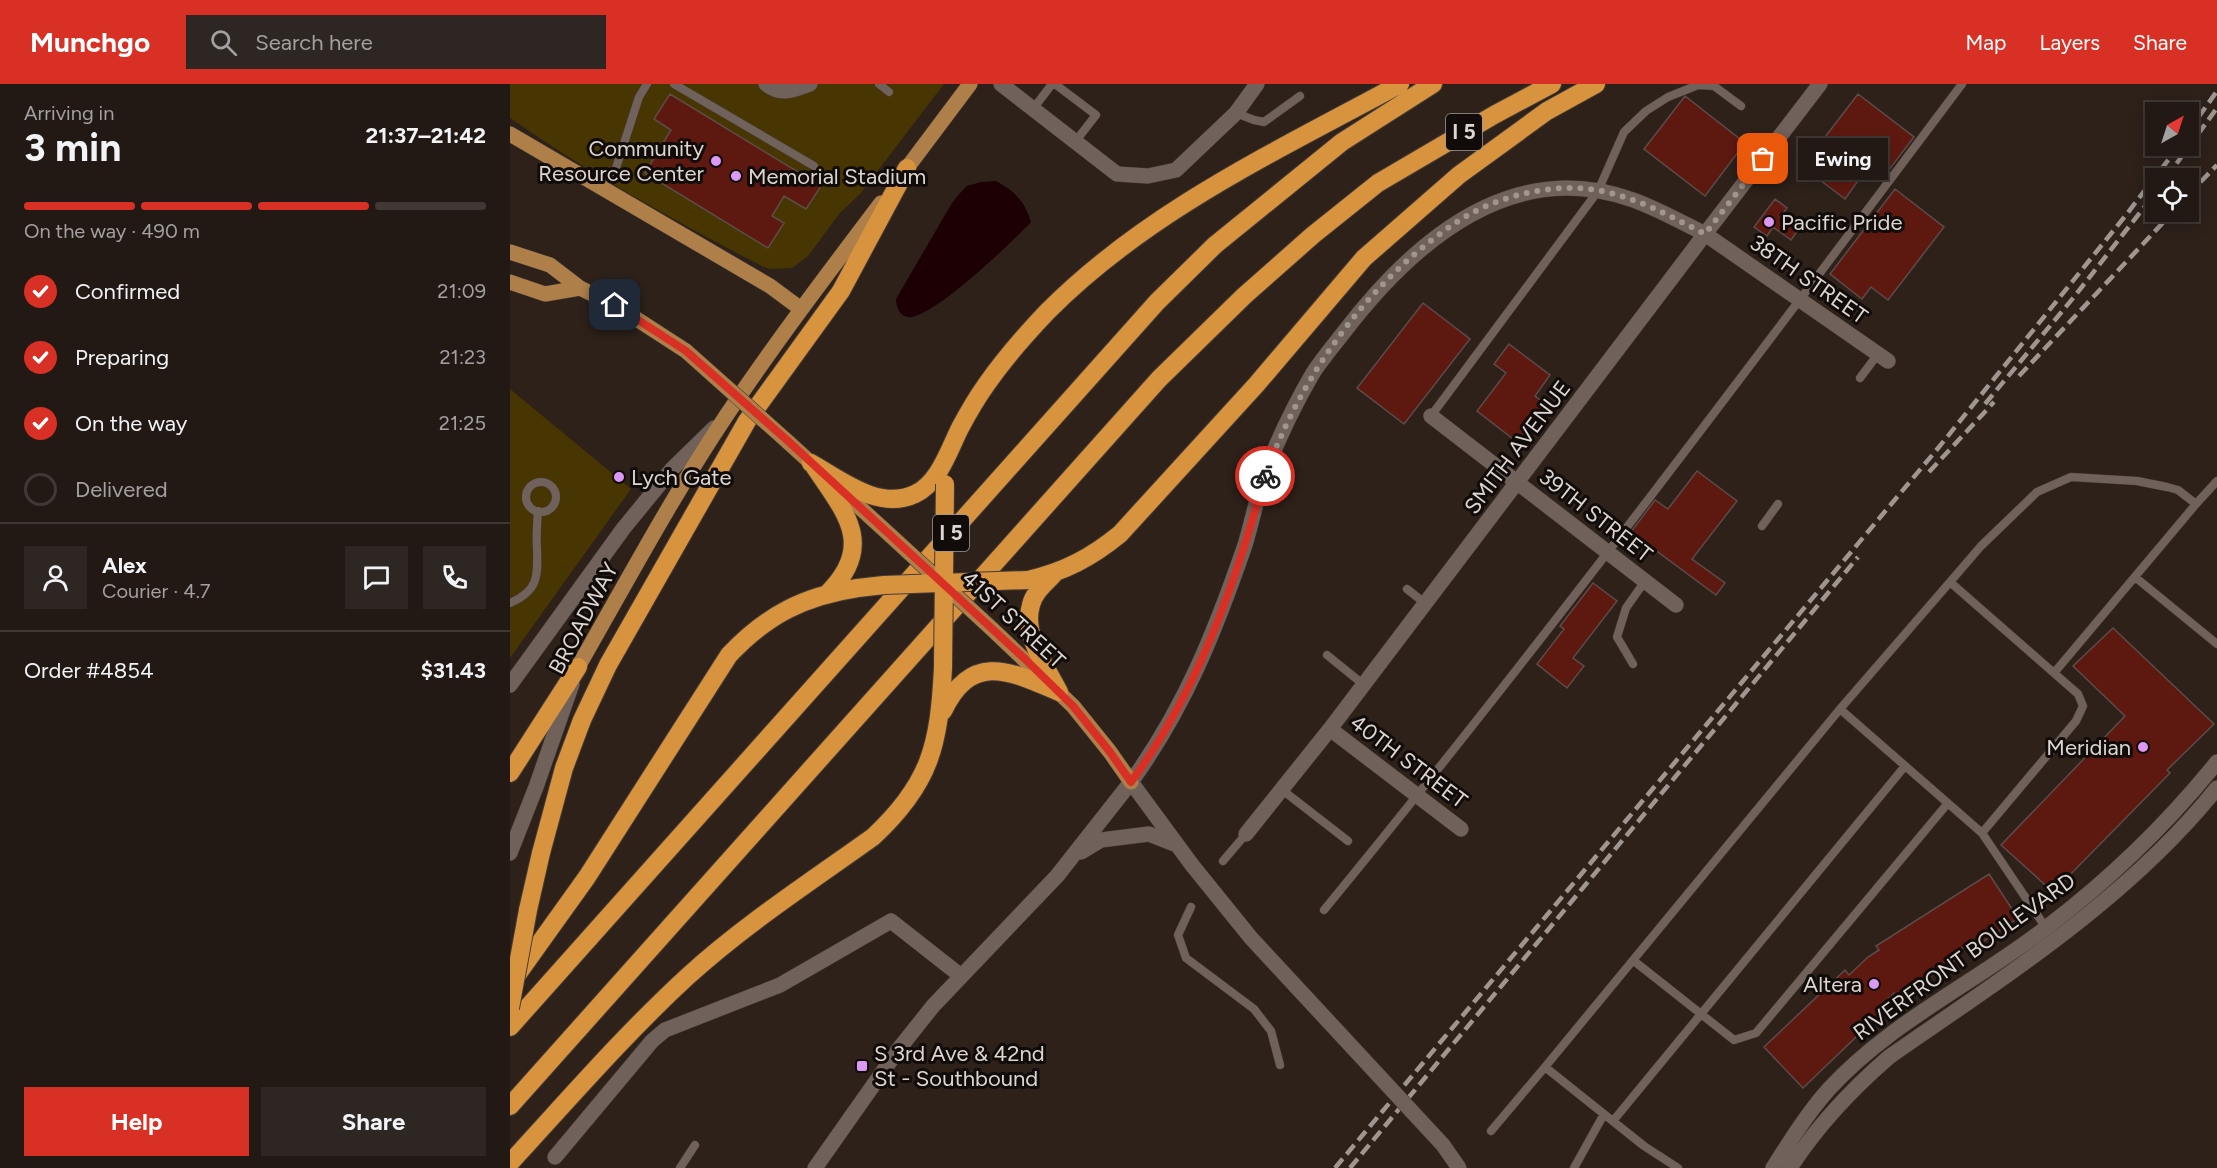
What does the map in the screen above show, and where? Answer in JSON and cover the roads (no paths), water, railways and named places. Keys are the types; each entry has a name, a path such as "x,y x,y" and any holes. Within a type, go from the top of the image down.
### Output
{"highway":[{"path":"811,462 876,498 900,499 916,494 925,487 947,457 966,416 999,368 1047,313 1090,273 1168,213 1204,190 1400,84"},
{"name":"I 5","path":"510,1027 1157,302 1215,245 1342,142 1433,84"},
{"name":"I 5","path":"510,1106 1103,441 1202,336 1313,235 1378,183 1552,84"},
{"path":"510,984 587,877 702,694 729,655 745,638 781,612 828,592 884,585 1028,580 1053,575 1095,553 1131,523 1256,385 1364,258 1459,175 1547,111 1596,84"},
{"path":"510,1008 541,853 564,768 582,720 608,665 747,421 841,291 907,168"},
{"path":"510,1162 634,1028 688,976 739,933 873,837 906,802 925,769 933,749 941,715 947,457"},
{"path":"811,462 844,514 852,531 854,547 849,568 842,579 828,592"},
{"path":"1053,575 1036,593 1030,605 1029,622 1042,661 1059,692"},
{"path":"510,771 578,667"},
{"path":"941,715 955,689 965,679 984,671 999,669 1012,672 1059,692"}],"main road":[{"name":"BROADWAY","path":"578,667 657,527 725,417 801,309 970,84"},
{"path":"510,134 770,286 801,309"},
{"name":"41ST STREET","path":"510,252 550,265 580,288 615,305 686,351 811,462 1059,692 1088,725 1131,782"},
{"path":"510,282 545,294 580,288"}],"street":[{"path":"766,84 771,88 788,93 810,84"},
{"path":"1001,84 1118,174 1148,176 1176,170 1236,113 1257,84"},
{"name":"SMITH AVENUE","path":"1246,834 1426,604 1820,84"},
{"name":"38TH STREET","path":"815,1168 898,1050 933,1006 1058,876 1152,754 1192,683 1220,618 1267,467 1314,371 1370,298 1417,253 1458,221 1494,203 1527,192 1566,188 1598,191 1643,202 1705,234 1883,358"},
{"name":"BROADWAY","path":"510,686 624,529 672,469 725,417"},
{"name":"39TH STREET","path":"1431,417 1676,605"},
{"name":"BROADWAY","path":"510,853 578,667"},
{"name":"40TH STREET","path":"1330,729 1461,829"},
{"name":"RIVERFRONT BOULEVARD","path":"1790,1168 1837,1106 1865,1078 1889,1057 2051,935 2167,820 2217,762"},
{"name":"41ST STREET","path":"1131,782 1192,865 1251,938 1443,1145 1459,1168"},
{"name":"RIVERFRONT BOULEVARD","path":"1773,1168 1807,1116 1859,1060 1902,1026 2101,906 2175,836 2217,788"},
{"path":"1071,858 1101,840 1149,834 1177,845"},
{"path":"555,1158 652,1041 665,1030 780,985 891,921 961,976"}],"lane":[{"path":"604,189 616,168 639,97 647,84"},
{"path":"674,84 814,166"},
{"path":"879,84 889,92"},
{"path":"1033,109 1054,84 1096,115 1075,142"},
{"path":"1324,910 1418,796 1607,552 1962,84"},
{"path":"1431,417 1598,191 1624,132 1646,111 1668,97 1698,85 1714,86 1741,106"},
{"path":"1236,113 1264,122 1300,96"},
{"path":"1860,378 1883,358"},
{"path":"1491,1131 1634,961 1840,709 1976,552 2037,492 2071,477 2137,481 2178,490 2196,504"},
{"path":"2054,673 2217,481"},
{"path":"543,482 552,486 556,500 547,511 537,511 529,506 526,496 529,487 543,482"},
{"path":"1762,526 1778,504"},
{"path":"510,603 522,598 532,588 537,574 537,511"},
{"path":"2135,577 2217,644"},
{"path":"1633,664 1617,637 1626,608 1645,581"},
{"path":"1950,582 2078,694 2083,706 2076,722 1982,833"},
{"path":"1407,589 1426,604"},
{"path":"1327,656 1364,685"},
{"path":"1840,709 1982,833 2051,935"},
{"path":"1613,1121 1905,766"},
{"path":"1281,789 1348,841"},
{"path":"1634,961 1734,1040 1756,1033 1948,803"},
{"path":"1223,861 1246,834"},
{"path":"1191,907 1178,935 1186,958 1254,1009 1271,1031 1280,1065"},
{"path":"1545,1067 1644,1146 1678,1168"},
{"path":"1574,1168 1604,1114"},
{"path":"680,1168 695,1145"}],"railway":[{"path":"2199,116 2217,91"},
{"path":"2173,168 2217,108"},
{"path":"1335,1168 1939,447 2171,156"},
{"path":"2199,184 2217,165"},
{"path":"1985,404 2074,297 2145,206"},
{"path":"2019,376 2164,222"},
{"path":"1929,472 1994,402"},
{"path":"1350,1168 1858,557"}],"place":[{"name":"Ewing","path":"1763,159"},
{"name":"Community Resource Center","path":"716,161"},
{"name":"Memorial Stadium","path":"736,176"},
{"name":"Pacific Pride","path":"1769,222"},
{"name":"Lych Gate","path":"619,477"},
{"name":"Meridian","path":"2143,747"},
{"name":"Altera","path":"1874,984"},
{"name":"S 3rd Ave & 42nd St - Southbound","path":"862,1066"}]}
